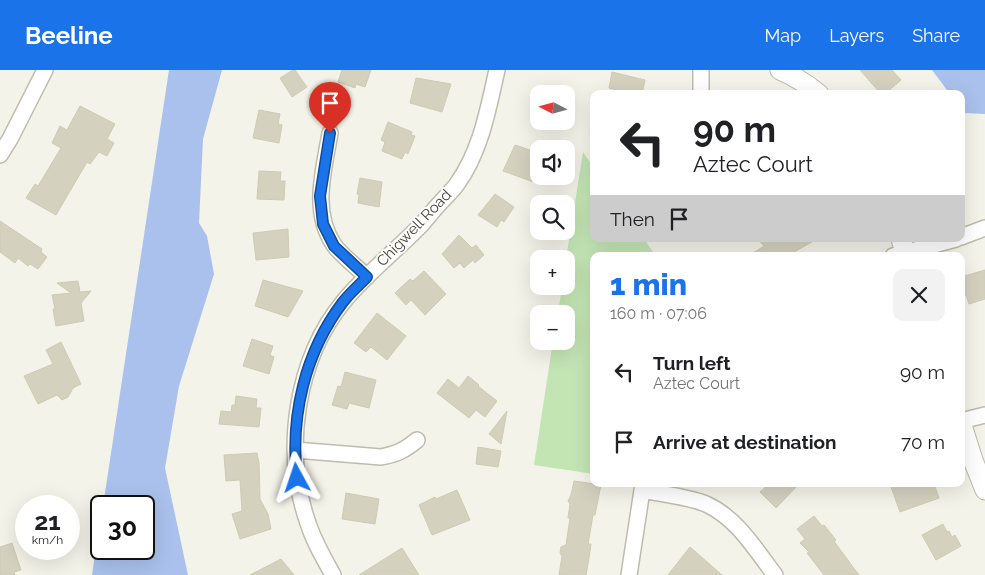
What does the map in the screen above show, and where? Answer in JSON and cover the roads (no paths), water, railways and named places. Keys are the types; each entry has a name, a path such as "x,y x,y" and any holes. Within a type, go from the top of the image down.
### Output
{"street":[{"path":"0,155 45,70"},
{"name":"Chigwell Road","path":"333,575 318,548 306,520 299,492 295,450 297,416 312,356 328,324 344,301 422,224 457,184 479,141 497,70"},
{"path":"701,70 701,90"},
{"path":"780,70 814,90"},
{"path":"330,133 320,196 323,224 334,246 367,277"},
{"path":"965,236 985,228"},
{"path":"901,251 942,242"},
{"path":"965,421 985,415"},
{"path":"965,435 985,490"},
{"path":"295,450 381,457 396,454 408,448 417,440"},
{"path":"629,575 642,487 706,504 725,515 739,527 776,575"}],"water":[{"path":"169,70 222,70 203,139 199,223 207,236 214,274 179,386 165,468 188,575 92,575 94,560 155,560 155,495 105,495"},
{"path":"932,70 985,70 985,114 965,113 965,90 947,90"}]}
